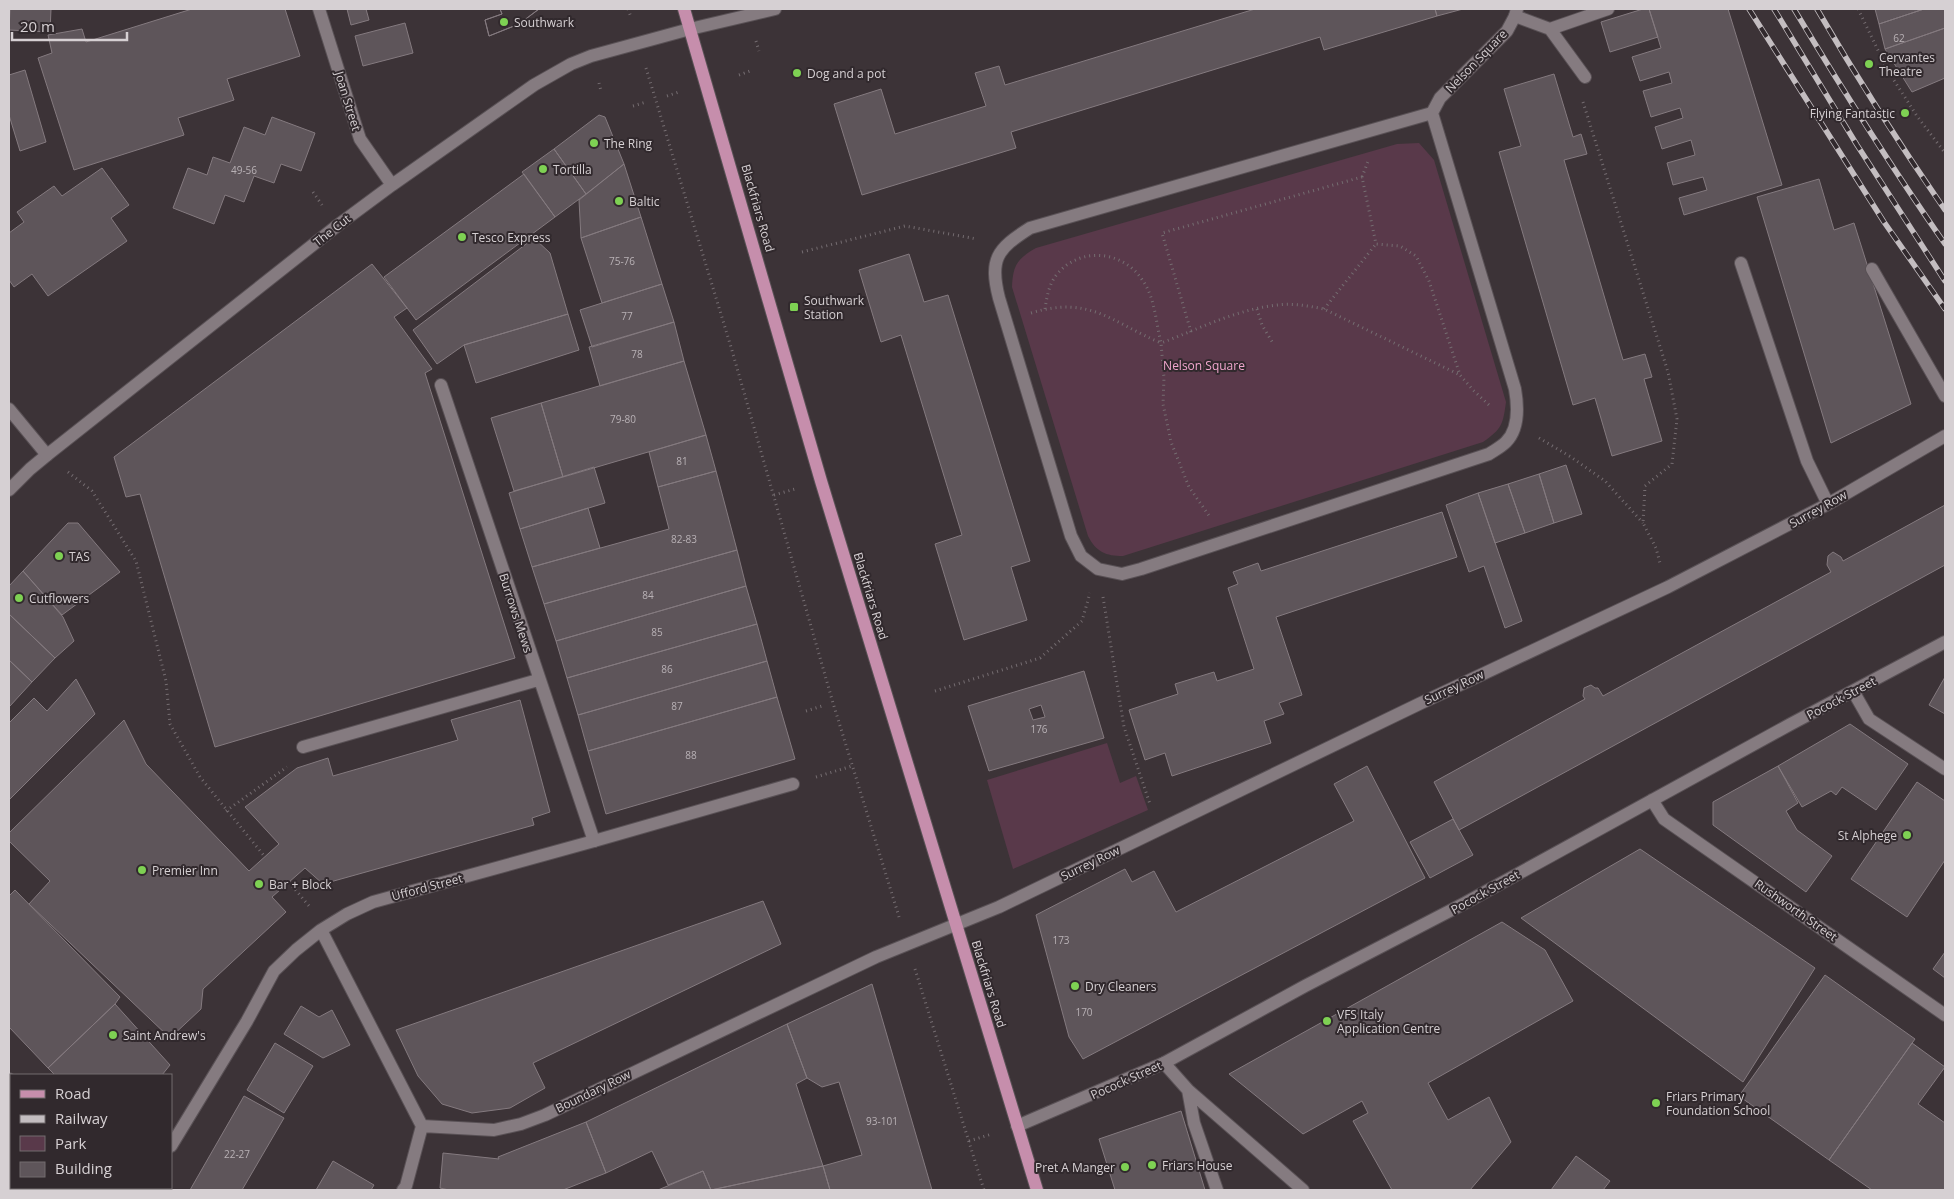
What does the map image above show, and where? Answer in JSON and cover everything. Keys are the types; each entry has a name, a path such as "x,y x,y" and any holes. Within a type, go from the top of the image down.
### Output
{"main road":[{"name":"Blackfriars Road","path":"684,9 824,490 1037,1190"}],"street":[{"name":"Joan Street","path":"319,9 360,139 392,185"},
{"name":"The Cut","path":"9,490 47,455 338,225 392,185 548,77 571,64 591,56 690,29 774,9"},
{"path":"1550,29 1608,9"},
{"path":"1516,12 1550,29 1585,77"},
{"name":"Nelson Square","path":"1432,113 1440,98 1507,31 1516,12"},
{"path":"1432,113 1515,389 1518,407 1515,424 1506,442 1490,454 1141,569 1122,574 1098,569 1081,556 1070,536 994,277 998,254 1012,239 1030,228 1432,113"},
{"path":"1741,262 1807,461 1828,504"},
{"path":"1872,269 1945,396"},
{"name":"Burrows Mews","path":"441,385 538,680 594,841"},
{"path":"9,409 47,455"},
{"name":"Surrey Row","path":"957,925 999,907 1419,704 1668,587 1828,504 1945,436"},
{"name":"Pocock Street","path":"1017,1126 1164,1063 1305,986 1465,903 1945,642"},
{"path":"303,747 538,680"},
{"path":"1853,691 1869,719 1945,769"},
{"name":"Ufford Street","path":"172,1144 247,1021 274,971 321,930 347,914 373,902 793,784"},
{"name":"Rushworth Street","path":"1652,800 1664,819 1945,1015"},
{"name":"Boundary Row","path":"422,1126 494,1130 521,1124 876,957 957,925"},
{"path":"321,930 422,1126 406,1186 403,1190"},
{"path":"1164,1063 1188,1090 1303,1190"},
{"path":"1188,1090 1194,1123 1216,1190"}],"path":[{"path":"628,9 731,347 852,766 984,1190"},
{"path":"1858,9 1888,71 1917,116 1945,153"},
{"path":"755,38 759,51"},
{"path":"739,75 750,71"},
{"path":"1585,77 1581,96 1668,372 1677,419 1672,464 1645,486 1643,523"},
{"path":"599,83 601,91"},
{"path":"667,96 679,92"},
{"path":"633,106 646,102"},
{"path":"1191,332 1162,233 1362,177 1376,244"},
{"path":"312,192 326,209"},
{"path":"802,252 905,226 988,240 998,254"},
{"path":"1324,308 1376,244"},
{"path":"1376,244 1400,246 1416,256 1429,281 1460,375 1473,390"},
{"path":"1045,309 1047,295 1058,273 1068,264 1080,258 1092,256 1118,258 1136,272 1149,292 1161,343 1164,378 1163,404 1171,442 1189,487 1217,526 1223,543"},
{"path":"1006,320 1045,309 1081,308 1111,317 1135,332 1161,343 1224,319 1257,309 1279,305 1324,308 1460,375"},
{"path":"1257,309 1262,325 1274,345"},
{"path":"1515,424 1571,457 1605,481 1643,523 1656,548 1668,587"},
{"path":"67,472 92,491 136,561 166,681 170,724 200,777 265,857"},
{"path":"935,691 1040,658 1082,621 1098,569"},
{"path":"1098,569 1124,727 1159,829"},
{"path":"806,711 822,706"},
{"path":"226,811 286,768 303,747"},
{"path":"824,775 852,766"}],"green space":[{"name":"Nelson Square","path":"1419,143 1434,160 1506,402 1504,416 1498,429 1483,442 1123,556 1107,554 1094,546 1088,536 1012,287 1015,268 1020,259 1036,248 1397,144"},
{"path":"1107,743 1120,783 1136,776 1148,810 1013,869 987,780"}],"building":[{"path":"10,9 51,9 50,32 9,30"},
{"path":"192,9 285,9 300,56 227,79 234,100 178,118 184,135 74,170 38,58 52,53 48,35 82,29 86,42"},
{"path":"347,9 366,9 369,20 351,25"},
{"name":"Southwark","path":"500,9 539,9 519,24 489,36 485,20 502,14"},
{"name":"Southwark","path":"500,9 539,9 519,24 489,36 485,20 502,14"},
{"path":"1255,9 1435,9 1437,16 1324,50 1320,37 1011,132 1016,148 862,195 834,104 881,89 895,134 986,106 975,73 999,66 1005,85"},
{"path":"1435,9 1463,9 1437,16"},
{"path":"1643,9 1649,9 1658,37 1610,52 1601,22"},
{"path":"1649,9 1728,9 1782,185 1684,215 1679,198 1707,190 1703,177 1673,185 1667,163 1695,155 1691,140 1662,149 1655,127 1683,118 1680,108 1651,117 1643,91 1672,83 1669,72 1640,81 1632,57 1661,48"},
{"path":"1875,9 1924,9 1879,24"},
{"path":"1924,9 1945,9 1945,28 1885,49 1879,24"},
{"path":"405,23 413,53 363,66 355,36"},
{"path":"1945,28 1945,78 1912,92 1885,49"},
{"path":"25,70 46,142 20,151 9,115 9,75"},
{"path":"1554,74 1573,137 1581,134 1587,154 1564,160 1623,360 1645,354 1652,377 1644,379 1662,441 1612,456 1595,398 1573,405 1499,152 1521,146 1504,89"},
{"path":"599,115 605,117 624,164 586,194 554,149"},
{"path":"272,117 315,133 301,171 281,164 274,183 254,176 244,202 225,195 214,224 173,208 188,168 207,175 213,157 230,163 244,127 265,135"},
{"path":"554,149 586,194 555,217 522,172"},
{"path":"624,164 641,217 581,238 579,200"},
{"path":"102,168 129,205 111,218 127,241 48,296 32,274 14,287 9,280 9,233 24,222 17,212 54,186 62,196"},
{"path":"524,174 555,217 416,320 384,277"},
{"path":"1819,179 1834,230 1854,223 1911,404 1831,443 1757,197"},
{"path":"641,217 662,284 602,303 581,238"},
{"path":"534,238 550,253 568,314 464,345 437,364 413,330"},
{"path":"909,254 924,302 948,295 1030,561 1011,567 1027,620 964,640 935,544 962,535 901,335 881,342 859,270"},
{"path":"372,264 407,308 394,317 432,369 425,373 515,658 215,747 140,494 126,497 114,457"},
{"path":"662,284 674,322 592,347 580,310"},
{"path":"568,314 579,350 476,383 464,345"},
{"path":"674,322 684,361 600,386 589,347"},
{"path":"684,361 706,435 563,477 541,403"},
{"path":"541,403 563,477 514,491 491,418"},
{"path":"706,435 716,471 658,487 649,452"},
{"path":"1566,465 1582,514 1554,523 1539,474"},
{"path":"594,467 605,503 520,529 509,493"},
{"path":"716,471 737,550 544,604 532,567 669,529 658,487"},
{"path":"1539,474 1554,523 1525,533 1508,484"},
{"path":"1508,484 1525,533 1495,543 1478,493"},
{"path":"1478,493 1522,621 1505,628 1484,566 1469,572 1446,505"},
{"path":"1945,505 1945,565 1459,830 1434,782 1585,699 1583,696 1584,688 1591,685 1598,688 1603,696 1831,572 1827,565 1828,556 1833,552 1841,557 1843,561"},
{"path":"588,508 600,548 532,567 520,529"},
{"path":"1442,512 1457,557 1276,617 1302,695 1279,703 1284,714 1264,721 1271,743 1172,776 1165,753 1145,760 1129,710 1178,694 1175,684 1214,672 1217,681 1254,669 1228,588 1238,584 1233,572 1258,563 1261,571"},
{"path":"68,523 78,523 120,572 62,615 23,571"},
{"path":"737,550 746,586 556,641 544,604"},
{"path":"23,571 63,617 74,641 55,658 9,614 9,586"},
{"path":"746,586 757,624 567,678 556,641"},
{"path":"9,614 55,658 32,682 9,660"},
{"path":"757,624 767,661 578,715 567,678"},
{"path":"9,660 32,682 10,706 9,704"},
{"path":"767,661 777,697 588,751 578,715"},
{"path":"1084,671 1104,738 989,771 968,706","holes":["1041,705 1045,717 1033,720 1029,709"]},
{"path":"1945,677 1945,714 1929,705"},
{"path":"76,679 95,714 9,800 9,723 34,698 47,711"},
{"path":"777,697 795,759 606,814 588,751"},
{"name":"Premier Inn","path":"520,700 550,812 532,818 534,825 323,884 305,868 272,897 286,912 203,989 201,1009 170,1038 29,904 50,881 9,841 9,833 124,720 146,764 249,871 279,844 245,807 297,768 328,758 333,776 458,740 451,720"},
{"path":"1850,724 1908,764 1876,810 1842,787 1836,795 1831,791 1802,807 1778,766"},
{"path":"1367,766 1425,878 1083,1059 1069,1037 1036,915 1125,869 1132,882 1154,871 1176,912 1354,821 1334,784"},
{"path":"1778,766 1798,803 1786,811 1797,830 1832,856 1806,892 1713,825 1713,802"},
{"path":"1917,782 1945,801 1945,860 1907,917 1851,879"},
{"path":"1453,819 1473,855 1430,878 1410,842"},
{"path":"1640,849 1815,968 1743,1082 1521,918"},
{"path":"15,890 120,997 48,1068 9,1027 9,896"},
{"path":"763,901 781,944 533,1063 545,1088 510,1108 472,1113 442,1104 418,1076 396,1030"},
{"path":"1502,922 1545,950 1573,1001 1428,1083 1448,1120 1489,1097 1511,1142 1470,1190 1392,1190 1353,1121 1368,1113 1362,1101 1303,1134 1229,1074"},
{"path":"1945,952 1945,978 1933,969"},
{"path":"1825,975 1915,1039 1829,1160 1739,1096"},
{"path":"872,984 932,1190 830,1190 823,1166 862,1155 839,1082 822,1087 807,1078 787,1024"},
{"name":"Saint Andrew's","path":"115,1004 170,1065 163,1074 54,1074 48,1068"},
{"path":"301,1006 319,1017 332,1010 350,1045 323,1058 284,1034"},
{"path":"787,1024 807,1078 796,1084 823,1166 711,1190 703,1171 668,1185 652,1151 606,1173 586,1122"},
{"path":"275,1043 313,1066 284,1113 247,1090"},
{"path":"1912,1043 1945,1067 1918,1104 1945,1123 1945,1190 1872,1190 1829,1160"},
{"path":"244,1096 284,1118 242,1190 190,1190"},
{"name":"Friars House","path":"1181,1111 1205,1190 1115,1190 1099,1139"},
{"path":"586,1122 606,1173 563,1190 449,1190 440,1188 443,1153 499,1159 498,1157"},
{"path":"1576,1156 1610,1181 1603,1190 1551,1190"},
{"path":"333,1161 374,1185 371,1190 316,1190"},
{"path":"823,1166 830,1190 711,1190"},
{"path":"703,1171 711,1190 658,1190"},
{"path":"54,1189 56,1190 24,1190"}],"railway":[{"path":"1749,9 1884,222 1945,309"},
{"path":"1774,9 1857,145 1945,281"},
{"path":"1794,9 1830,69 1945,244"},
{"path":"1817,9 1879,111 1945,210"}],"place":[{"name":"Southwark","path":"504,22"},
{"name":"Cervantes Theatre","path":"1869,64"},
{"name":"Dog and a pot","path":"797,73"},
{"name":"Flying Fantastic","path":"1905,113"},
{"name":"The Ring","path":"594,143"},
{"name":"Tortilla","path":"543,169"},
{"name":"Baltic","path":"619,201"},
{"name":"Tesco Express","path":"462,237"},
{"name":"Southwark Station","path":"794,307"},
{"name":"TAS","path":"59,556"},
{"name":"Cutflowers","path":"19,598"},
{"name":"St Alphege","path":"1907,835"},
{"name":"Premier Inn","path":"142,870"},
{"name":"Bar + Block","path":"259,884"},
{"name":"Dry Cleaners","path":"1075,986"},
{"name":"VFS Italy Application Centre","path":"1327,1021"},
{"name":"Saint Andrew's","path":"113,1035"},
{"name":"Friars Primary Foundation School","path":"1656,1103"},
{"name":"Friars House","path":"1152,1165"},
{"name":"Pret A Manger","path":"1125,1167"}]}
